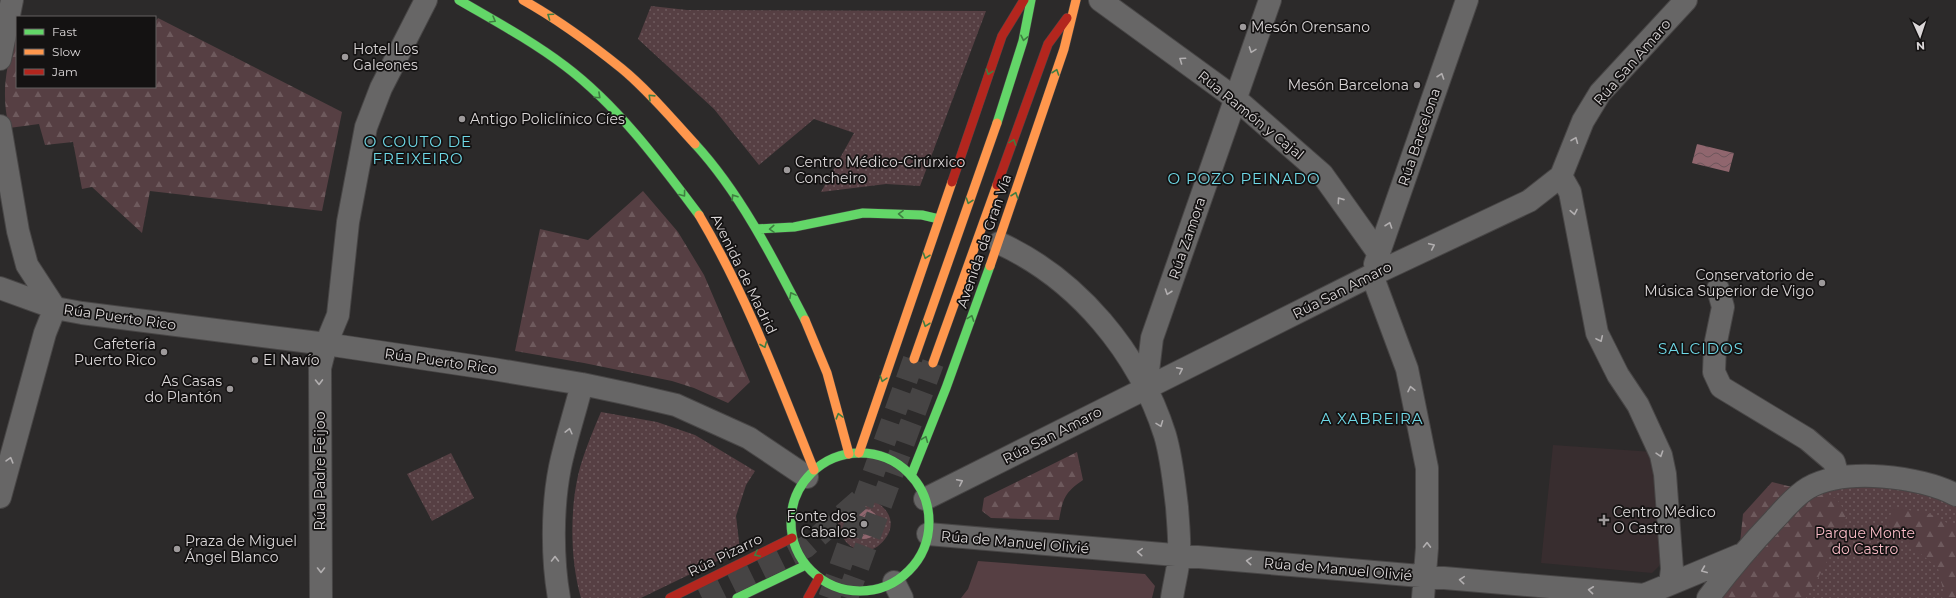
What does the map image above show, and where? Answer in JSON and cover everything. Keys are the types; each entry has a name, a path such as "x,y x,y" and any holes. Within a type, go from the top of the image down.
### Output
{"main road":[{"name":"Avenida de Madrid","path":"459,0 529,41 566,68 593,92 631,130 699,215 722,254 753,318 811,474"},
{"name":"Avenida de Madrid","path":"523,0 548,14 621,68 657,102 708,158 756,229 808,327 827,373 849,454"},
{"path":"858,453 1002,36 1024,0"},
{"name":"Avenida da Gran Vía","path":"914,358 1008,91 1023,41 1031,0"},
{"name":"Avenida da Gran Vía","path":"911,476 946,388 999,243 1064,49 1076,0"},
{"name":"Avenida da Gran Vía","path":"933,363 1048,44 1072,12"},
{"path":"756,229 794,227 837,217 863,213 922,215 939,220"},
{"path":"858,453 887,459 911,476 925,499 929,517 928,534 922,554 898,590 868,594 835,586 819,578 806,565 792,538 791,516 796,495 811,474 830,460 849,454 858,453"},
{"name":"Rúa Pizarro","path":"670,598 792,538"},
{"path":"737,598 806,565"},
{"path":"808,598 819,578"}],"street":[{"path":"0,59 12,0"},
{"name":"Rúa Padre Feijoo","path":"321,598 319,374 326,344 338,315 348,222 366,127 381,88 426,0"},
{"name":"Rúa Ramón y Cajal","path":"1100,0 1236,99 1322,174 1378,254"},
{"name":"Rúa Zamora","path":"1146,388 1152,338 1270,0"},
{"name":"Rúa Barcelona","path":"1372,275 1467,0"},
{"name":"Rúa San Amaro","path":"925,499 1372,275 1529,201 1561,176 1583,121 1600,93 1686,0"},
{"path":"0,126 18,231 27,265 55,308 45,333 0,497"},
{"path":"1561,176 1570,192 1597,333 1618,375 1638,406 1661,455 1672,569 1670,584"},
{"path":"999,243 1042,267 1097,315 1118,343 1146,388 1165,436 1172,466 1178,522 1179,555 1172,598"},
{"path":"1372,275 1407,369 1427,468 1425,577 1423,598"},
{"name":"Rúa Puerto Rico","path":"0,288 55,308 135,321 326,344 582,384 676,405 749,438 811,474"},
{"path":"1718,289 1723,307 1715,346 1714,372 1721,387 1807,439 1834,462 1838,477"},
{"path":"559,598 555,577 555,512 560,468 582,384"},
{"name":"Rúa de Manuel Olivié","path":"1708,598 1740,555 1785,508 1808,488 1838,477 1880,476 1913,480 1956,496"},
{"name":"Rúa de Manuel Olivié","path":"928,534 1647,597 1670,584 1740,555"}],"shaded area":[{"name":"Centro Médico O Castro","path":"1553,445 1653,452 1663,556 1659,566 1652,573 1541,563"}],"green space":[{"path":"651,6 687,10 986,11 920,186 886,184 821,192 854,133 814,119 759,165 714,109 638,39"},
{"path":"158,18 342,112 322,211 150,191 142,233 92,187 82,189 73,142 45,145 39,124 9,128 5,104 5,93 14,37 16,38 16,88 156,88 156,21"},
{"path":"643,191 678,232 704,275 750,382 728,403 694,388 672,381 515,351 540,229 588,240"},
{"path":"601,412 657,422 695,435 755,471 746,485 736,516 740,550 641,598 581,598 574,564 572,526 573,507 579,471"},
{"path":"1077,452 1083,480 1065,497 1059,520 991,518 982,511 984,498"},
{"path":"451,453 474,498 432,521 407,474"},
{"path":"1772,482 1836,498 1847,514 1839,536 1824,567 1806,598 1725,598 1740,543 1743,514"},
{"name":"Parque Monte do Castro","path":"1872,483 1913,491 1956,505 1956,598 1722,598 1751,561 1796,510 1837,485"},
{"path":"863,498 877,503 887,512 891,525 889,532 885,539 873,549 861,550 851,546 842,537 838,526 839,514 847,504","holes":["866,509 874,514 878,522 849,524 854,513 859,510"]},
{"path":"1894,507 1933,515 1956,528 1956,598 1942,598 1944,594 1938,568 1886,525"},
{"path":"978,561 1145,574 1155,586 1152,598 961,598 968,589"}],"water":[{"path":"1697,144 1734,153 1729,172 1692,163"},
{"path":"864,509 874,514 879,524 874,534 864,539 854,534 849,524 854,514"}],"tunnel":[{"path":"829,598 914,359"},
{"path":"847,598 933,363"},
{"path":"702,598 806,547 864,496"}],"traffic: fast":[{"path":"459,0 540,48 565,66 603,99 637,136 699,215"},
{"path":"997,123 1023,41 1031,0"},
{"path":"695,144 712,163 756,228 805,320"},
{"path":"756,229 794,227 863,213 922,215 939,219"},
{"path":"911,476 946,388 990,266"},
{"path":"860,453 880,456 898,465 913,479 926,502 929,522 926,542 917,560 903,575 880,588 860,591 840,588 822,579 807,565 794,542 791,522 794,502 803,484 817,469 840,456 860,453"},
{"path":"737,598 806,565"}],"traffic: slow":[{"path":"523,0 573,32 621,68 650,95 695,144"},
{"path":"990,266 1064,49 1076,0"},
{"path":"914,359 997,123"},
{"path":"859,453 952,182"},
{"path":"933,363 997,185"},
{"path":"699,215 747,308 775,372 814,470"},
{"path":"805,320 827,373 849,454"}],"traffic: jam":[{"path":"952,182 1002,36 1024,0"},
{"path":"997,185 1048,44 1067,18"},
{"path":"670,598 792,538"},
{"path":"808,598 819,578"}],"place":[{"name":"Mesón Orensano","path":"1243,27"},
{"name":"Hotel Los Galeones","path":"345,57"},
{"name":"Mesón Barcelona","path":"1417,85"},
{"name":"Antigo Policlínico Cíes","path":"462,119"},
{"name":"Centro Médico-Cirúrxico Concheiro","path":"787,170"},
{"name":"Conservatorio de Música Superior de Vigo","path":"1822,283"},
{"name":"Cafetería Puerto Rico","path":"164,352"},
{"name":"El Navío","path":"255,360"},
{"name":"As Casas do Plantón","path":"230,389"},
{"name":"Centro Médico O Castro","path":"1604,520"},
{"name":"Fonte dos Cabalos","path":"864,524"},
{"name":"Praza de Miguel Ángel Blanco","path":"177,549"}],"district":[{"name":"O COUTO DE FREIXEIRO","path":"418,150"},
{"name":"O POZO PEINADO","path":"1244,178"},
{"name":"SALCIDOS","path":"1701,348"},
{"name":"A XABREIRA","path":"1372,418"}]}
